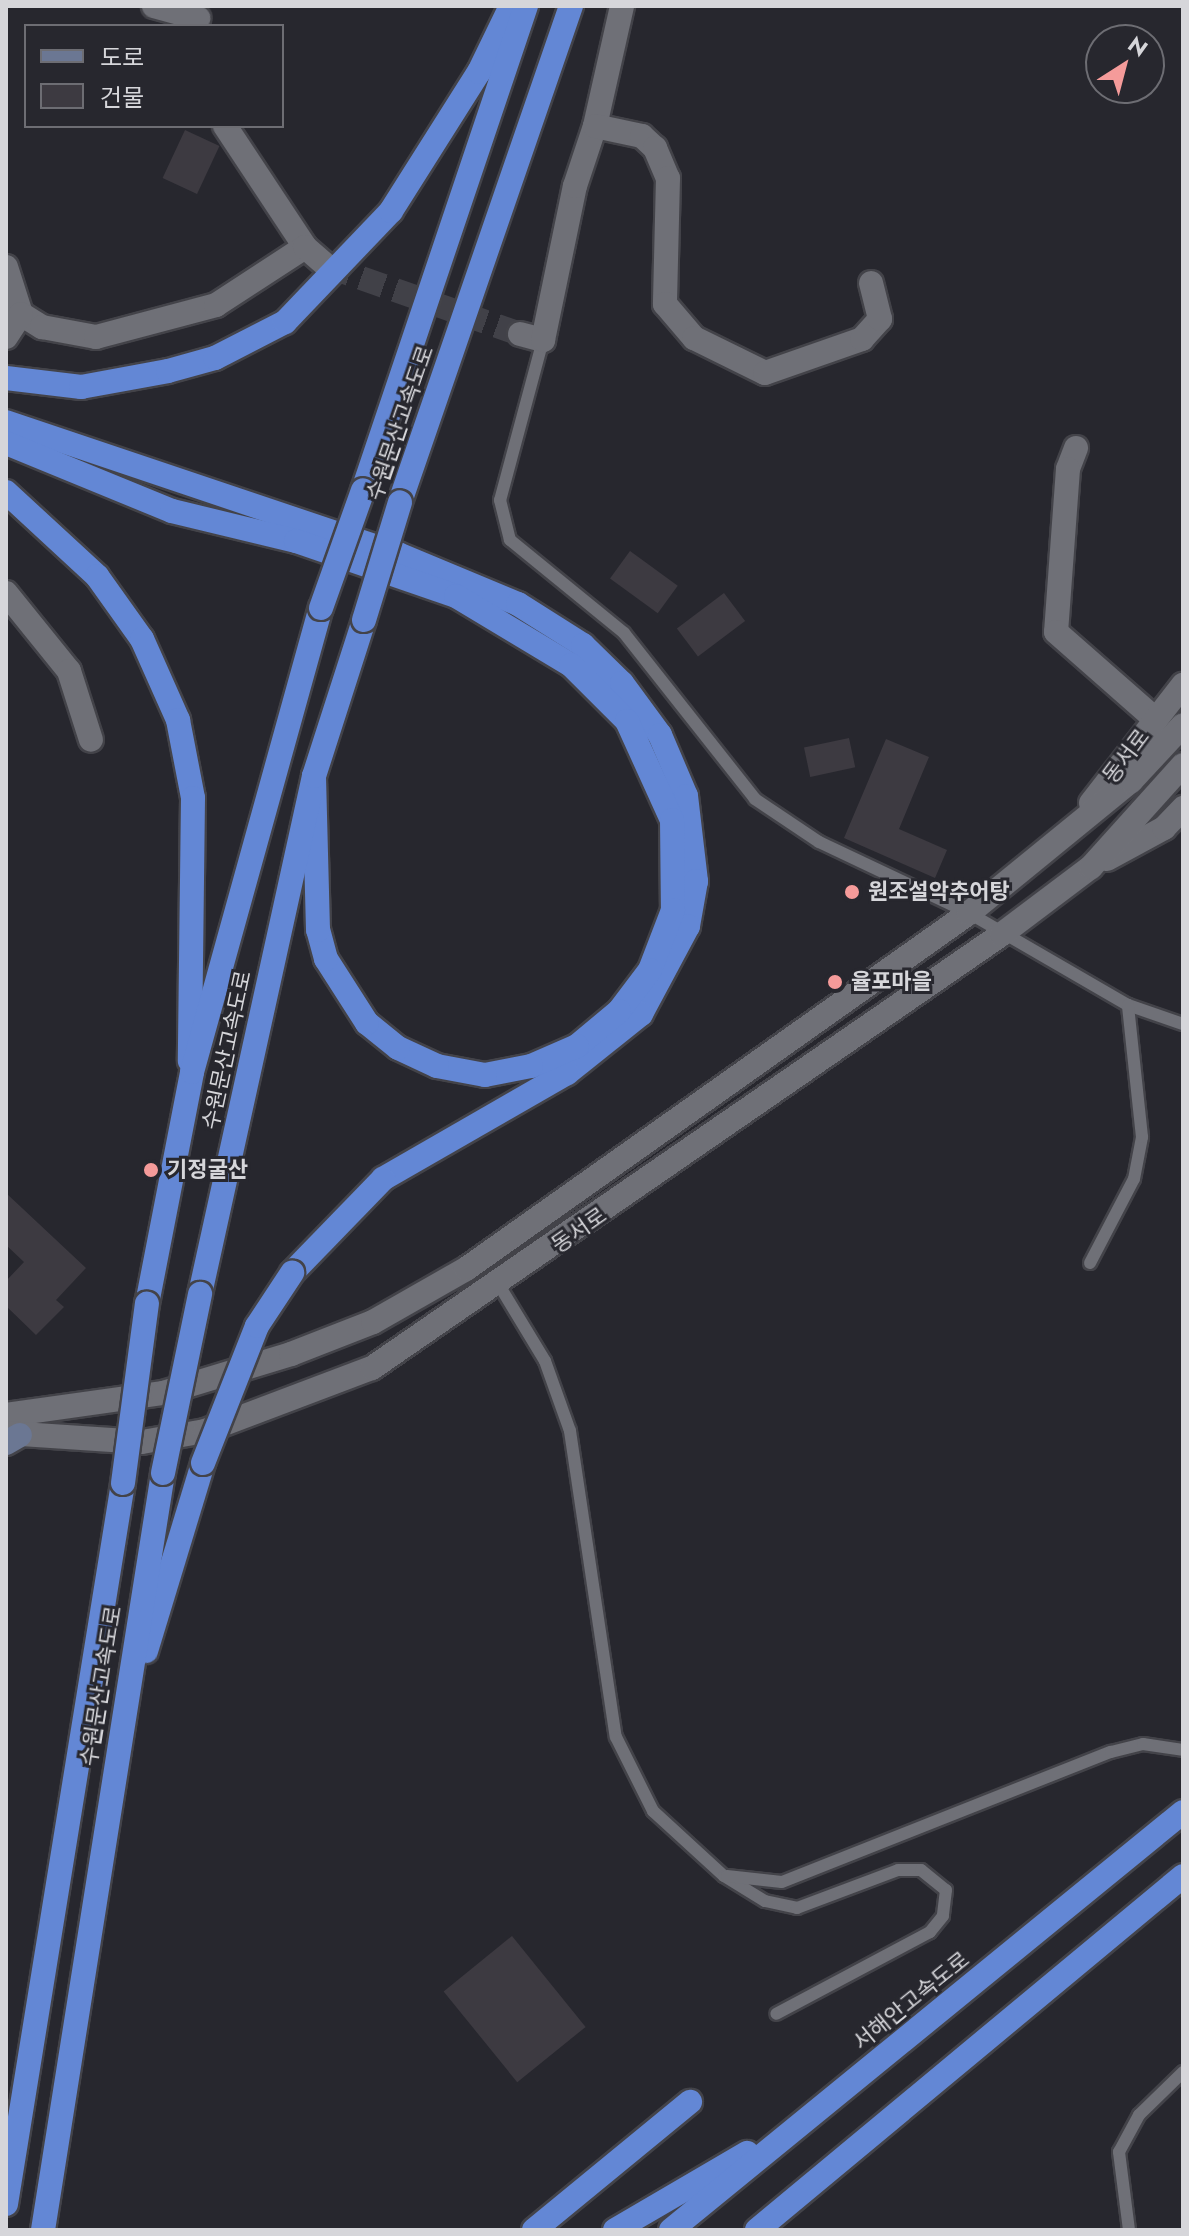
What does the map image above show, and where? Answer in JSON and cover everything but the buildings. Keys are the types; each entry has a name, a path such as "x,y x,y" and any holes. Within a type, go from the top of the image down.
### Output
{"highway":[{"path":"6,378 81,387 168,371 215,358 285,322 361,249 399,199 471,86 511,6"},
{"name":"수원문산고속도로","path":"6,2204 123,1483 147,1304 192,1072 321,608 526,6"},
{"name":"수원문산고속도로","path":"43,2230 117,1745 163,1473 314,776 400,502 571,6"},
{"path":"6,422 398,554 518,604 583,645 622,683 666,745 686,796 696,881 688,926 641,1014 567,1073 383,1179 292,1273 257,1326 203,1463 117,1745"},
{"path":"6,443 172,511 296,541 456,596 571,665 627,721 672,820 673,910 650,970 619,1011 577,1046 531,1066 485,1075 437,1066 398,1048 367,1023 326,959 318,930 314,776"},
{"path":"6,492 97,576 142,639 178,720 193,812 185,1024 192,1072"},
{"name":"서해안고속도로","path":"671,2230 1183,1812"},
{"path":"757,2230 1183,1876"},
{"path":"534,2230 690,2102"},
{"path":"615,2230 818,2111"}],"street":[{"path":"146,6 158,24"},
{"path":"154,6 198,18"},
{"path":"520,334 543,340 575,186 595,126 622,6"},
{"path":"595,126 642,136 655,148 668,178 665,304 694,338 765,373 862,339 880,319 871,283"},
{"path":"226,128 305,247 327,266"},
{"path":"6,267 21,314 42,327 96,337 216,305 305,247"},
{"path":"6,337 21,314"},
{"path":"1076,448 1068,469 1056,632 1155,719"},
{"path":"6,593 69,671 91,740"},
{"name":"동서로","path":"1073,829 1183,685"},
{"name":"동서로","path":"10,1432 163,1393 373,1322 466,1269 969,913 1073,829 1183,725"},
{"name":"동서로","path":"1091,867 1183,765"},
{"name":"동서로","path":"10,1432 142,1442 205,1431 372,1368 499,1285 1002,934 1091,867 1173,823 1183,808"}],"lane":[{"path":"543,340 500,500 510,540 624,633 755,799 819,842 969,913 1128,1005 1183,1024"},
{"path":"1090,1263 1134,1179 1142,1137 1128,1005"},
{"path":"499,1285 545,1361 570,1431 616,1737 653,1811 724,1876 765,1901 797,1908 898,1870 921,1870 946,1890 943,1916 930,1932 776,2014"},
{"path":"724,1876 782,1882 1111,1752 1143,1744 1183,1750"},
{"path":"1129,2230 1119,2152 1139,2115 1183,2072"}],"tunnel":[{"path":"327,266 520,334"}],"place":[{"name":"원조설악추어탕","path":"852,892"},
{"name":"율포마을","path":"835,982"},
{"name":"기정굴산","path":"151,1170"}]}
